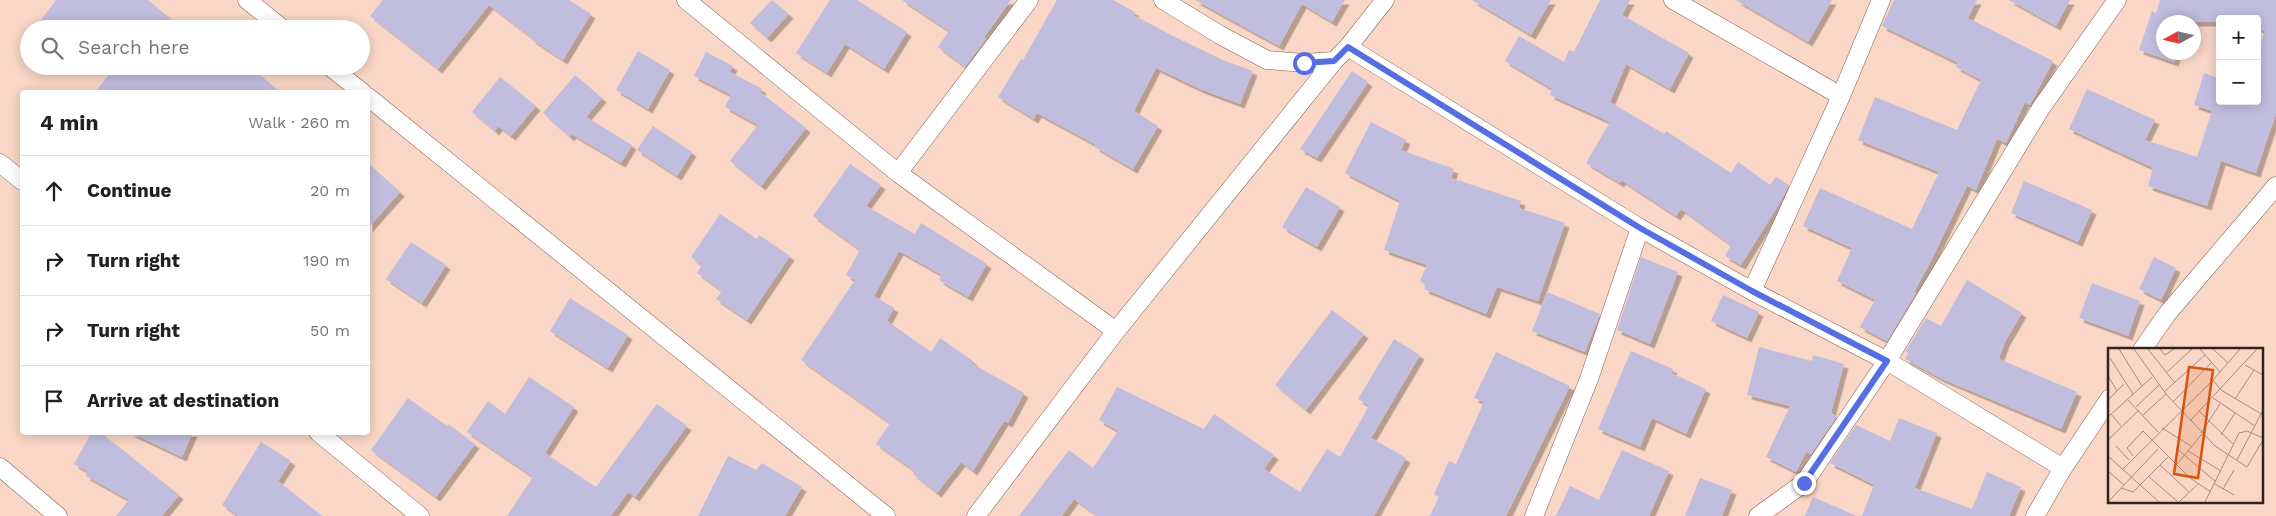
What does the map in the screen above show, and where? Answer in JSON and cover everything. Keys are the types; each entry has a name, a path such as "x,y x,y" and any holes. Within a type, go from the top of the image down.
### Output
{"street":[{"path":"247,0 272,20"},
{"path":"686,0 898,173 1116,331"},
{"path":"898,173 1030,0"},
{"path":"1163,0 1220,35 1267,60 1304,63 1334,61"},
{"path":"976,516 1116,331 1385,0"},
{"path":"1673,0 1841,96"},
{"path":"1752,291 1841,96 1880,0"},
{"path":"1758,516 1804,483 1887,361 2042,108 2118,0"},
{"path":"1348,47 1640,228 1752,291 1887,361 2063,468"},
{"path":"340,75 359,90"},
{"path":"370,99 886,516"},
{"path":"0,163 20,179"},
{"path":"2143,348 2166,314 2276,186"},
{"path":"1534,516 1589,379 1640,228"},
{"path":"2035,516 2063,468 2108,401"},
{"path":"322,435 420,516"},
{"path":"0,467 58,516"}],"building":[{"path":"56,0 148,0 172,20 41,20"},
{"path":"383,0 569,0 591,14 563,60 531,39 489,5 438,69 370,16"},
{"path":"772,0 789,14 767,38 750,23"},
{"path":"830,0 857,0 907,32 884,69 845,44 827,73 796,53"},
{"path":"902,0 1011,0 965,67 938,47 949,31"},
{"path":"1057,0 1113,0 1135,12 1133,15 1175,37 1225,61 1253,71 1240,104 1200,89 1156,68 1134,111 1158,126 1133,169 1095,147 1096,145 1037,113 1034,119 998,97 1021,59 1023,60"},
{"path":"1195,0 1345,0 1332,22 1302,4 1279,46"},
{"path":"1472,0 1551,0 1531,35"},
{"path":"1600,0 1630,0 1622,15 1689,53 1670,89 1626,64 1610,102 1664,134 1666,131 1731,173 1738,162 1770,185 1776,177 1789,185 1741,265 1725,256 1731,245 1681,209 1676,216 1621,180 1620,183 1586,163 1610,122 1550,95 1552,89 1505,61 1519,36 1564,62 1569,50 1574,52"},
{"path":"1736,0 1832,0 1808,42"},
{"path":"1894,0 1977,0 1968,18 2053,61 2030,105 2025,102 2006,143 1997,139 1976,190 1967,186 1914,292 1916,293 1887,341 1860,327 1875,300 1837,281 1852,248 1803,226 1820,188 1912,229 1939,172 1858,140 1875,97 1957,130 1981,80 1956,67 1958,63 1882,26"},
{"path":"2009,0 2070,0 2056,26"},
{"path":"2160,0 2276,0 2276,114 2256,173 2221,161 2207,206 2148,186 2153,168 2069,129 2087,89 2155,120 2145,140 2197,157 2212,111 2194,105 2204,73 2216,78 2216,105 2261,105 2261,42 2265,31 2261,30 2261,15 2216,15 2216,22 2201,22 2201,15 2156,15 2156,56 2139,50 2152,11 2156,13"},
{"path":"638,51 670,70 648,109 616,90"},
{"path":"706,52 733,66 730,72 762,89 760,92 806,128 761,186 730,161 758,125 725,107 731,95 694,76"},
{"path":"1352,71 1368,82 1317,158 1300,149"},
{"path":"109,75 260,75 278,90 97,90"},
{"path":"575,75 602,98 586,117 632,145 621,163 572,134 570,137 543,113"},
{"path":"500,77 536,106 511,136 498,126 495,131 472,112"},
{"path":"1371,122 1406,140 1401,150 1454,169 1451,178 1521,201 1519,208 1565,223 1538,301 1497,287 1486,314 1424,289 1426,285 1420,281 1427,265 1384,250 1400,201 1345,173"},
{"path":"653,126 692,152 677,176 637,150"},
{"path":"850,164 881,185 866,206 915,234 921,223 987,264 968,297 939,280 942,275 899,251 874,296 894,308 887,321 931,352 940,338 973,361 971,363 1024,393 1008,423 1004,421 973,471 961,462 937,493 913,474 915,471 876,444 890,423 801,360 855,280 846,275 860,250 813,216"},
{"path":"370,165 400,192 370,226"},
{"path":"2024,181 2092,210 2078,242 2011,213"},
{"path":"1306,187 1340,207 1317,247 1282,227"},
{"path":"720,214 757,239 759,235 790,256 747,320 716,299 722,291 697,273 702,265 691,257"},
{"path":"411,242 446,265 422,303 386,279"},
{"path":"1641,257 1678,272 1650,344 1617,330"},
{"path":"2154,257 2176,268 2161,300 2139,289"},
{"path":"1967,280 2022,313 2005,342 1999,359 2077,392 2061,429 1940,378 1905,359 1908,353 1905,352 1926,318 1941,326"},
{"path":"2092,283 2140,301 2128,336 2079,318"},
{"path":"1547,292 1600,314 1585,352 1532,331"},
{"path":"1723,295 1759,312 1747,338 1711,321"},
{"path":"570,298 628,335 608,368 550,331"},
{"path":"1332,310 1364,334 1306,410 1275,385"},
{"path":"1394,339 1420,355 1371,438 1406,458 1374,516 1098,516 1074,499 1062,516 1019,516 1069,450 1093,468 1118,431 1099,420 1117,387 1204,429 1214,414 1274,455 1264,469 1300,492 1327,449 1340,457 1369,406 1358,399"},
{"path":"1759,347 1812,361 1813,355 1844,364 1831,413 1837,416 1811,454 1806,452 1796,472 1766,457 1790,406 1747,395"},
{"path":"1631,351 1673,369 1671,373 1706,389 1686,434 1652,418 1640,447 1598,429"},
{"path":"1496,352 1570,386 1506,516 1430,516 1439,497 1434,494 1449,461 1456,464 1484,402 1474,398"},
{"path":"529,377 574,407 545,453 596,487 657,404 687,426 635,497 628,492 611,516 507,516 533,477 467,432 488,401 505,414"},
{"path":"408,398 475,444 436,497 371,450"},
{"path":"1899,418 1937,433 1915,488 1972,509 1987,472 2021,487 2009,516 1862,516 1874,485 1830,463 1856,425 1890,441"},
{"path":"90,435 104,435 179,495 162,516 116,516 129,500 86,476 87,471 74,464"},
{"path":"135,435 192,435 182,457"},
{"path":"261,442 291,461 278,481 322,516 239,516 222,505"},
{"path":"1622,450 1669,471 1649,516 1556,516 1570,486 1599,500"},
{"path":"728,456 756,470 762,463 802,487 785,516 698,516"},
{"path":"1700,478 1732,490 1722,516 1685,516"},
{"path":"1813,497 1857,516 1805,516"}],"route":[{"path":"1304,63 1334,61 1348,47 1640,228 1752,291 1887,361 1804,483"}]}
